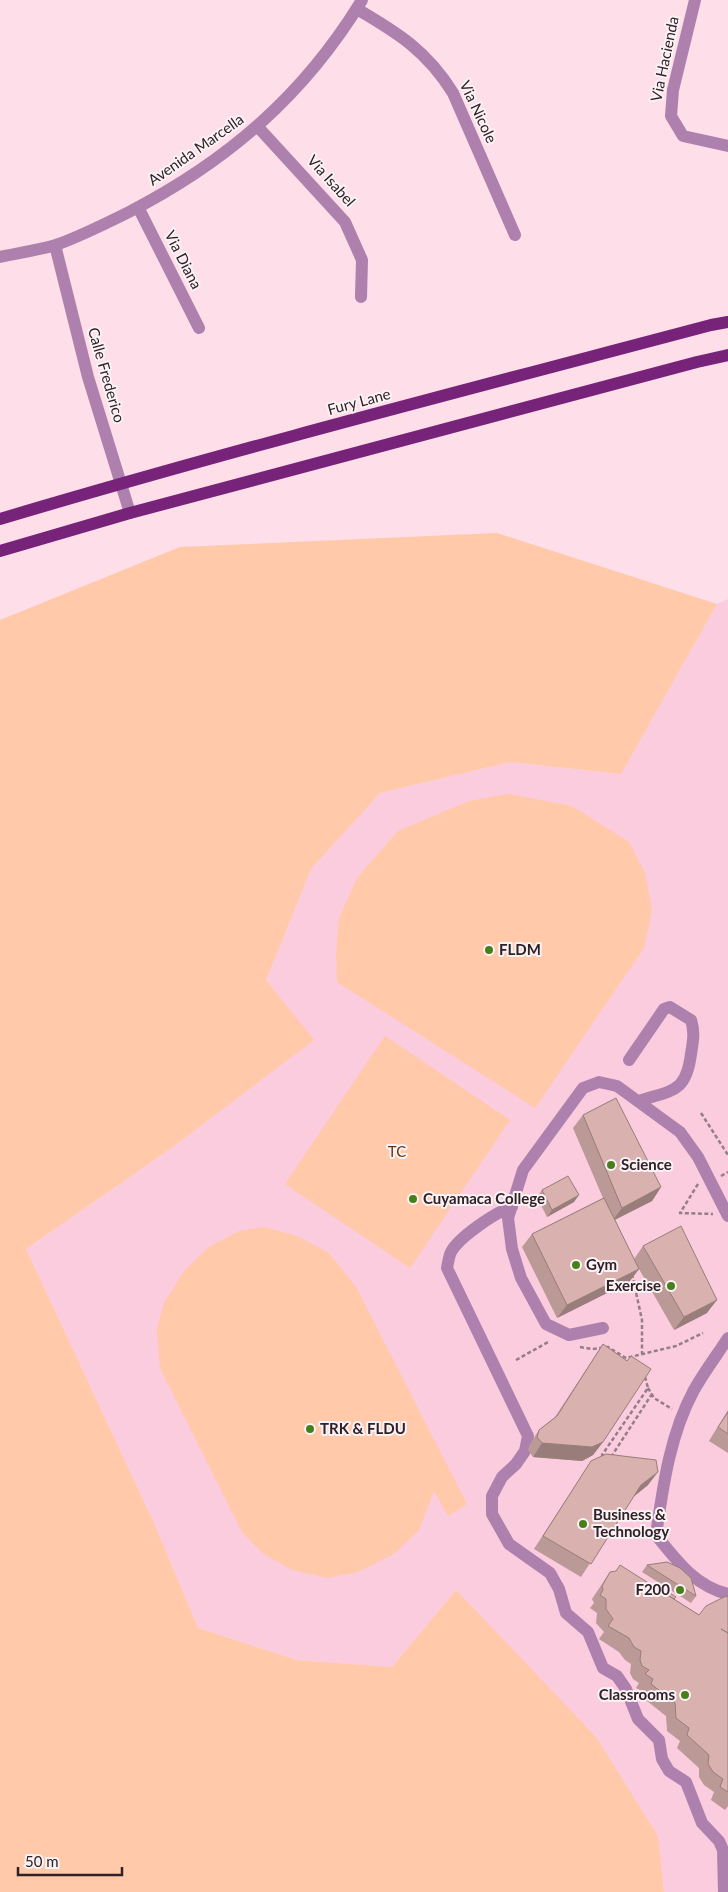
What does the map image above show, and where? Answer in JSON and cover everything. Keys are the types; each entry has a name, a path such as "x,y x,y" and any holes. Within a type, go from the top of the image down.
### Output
{"main road":[{"name":"Fury Lane","path":"0,519 121,483 691,330 728,322"},
{"path":"0,551 130,513 728,355"}],"street":[{"name":"Via Hacienda","path":"695,0 673,90 671,116 683,136 728,146"},
{"name":"Avenida Marcella","path":"0,258 56,245 138,207 177,186 258,127 300,84 336,40 359,5"},
{"name":"Via Nicole","path":"359,5 411,43 444,79 453,93 515,235"},
{"name":"Via Isabel","path":"258,127 345,222 362,260 361,297"},
{"name":"Via Diana","path":"138,207 199,328"},
{"name":"Calle Frederico","path":"56,245 88,377 130,513"},
{"path":"629,1060 664,1010 670,1007 691,1020 694,1031 689,1072 683,1084 639,1101"},
{"path":"603,1328 569,1335 546,1324 521,1278 512,1249 508,1218 524,1170 583,1088 599,1082 617,1086 680,1132 704,1169 728,1215"},
{"path":"512,1207 500,1211 473,1230 452,1251 447,1268 528,1436 525,1451 516,1464 502,1477 492,1496 492,1514 509,1544 550,1574 559,1589 566,1613 588,1632 603,1668 617,1676 626,1689 638,1719 659,1740 662,1759 669,1771 686,1782 702,1823 719,1841 723,1850 724,1892"},
{"path":"728,1338 694,1390 683,1416 666,1472 656,1535 696,1580 714,1591 728,1594"}],"path":[{"path":"700,1113 728,1154"},
{"path":"704,1169 680,1213 728,1215"},
{"path":"632,1273 642,1320 642,1354"},
{"path":"516,1360 554,1339 560,1330"},
{"path":"626,1358 676,1346 703,1333"},
{"path":"575,1346 608,1347 626,1358 633,1365"},
{"path":"640,1372 647,1379 648,1388 654,1398 683,1416"},
{"path":"648,1388 602,1455 610,1459 652,1394"}],"shaded area":[{"name":"Cuyamaca College","path":"728,599 728,1892 664,1892 658,1836 456,1590 392,1667 297,1660 198,1628 154,1523 26,1249 170,1149 313,1040 266,980 311,869 380,793 510,762 621,774 717,604"}],"green space":[{"path":"497,533 717,604 621,774 510,762 380,793 311,869 266,980 314,1040 170,1149 26,1249 154,1523 198,1628 297,1660 392,1667 456,1590 596,1737 658,1836 664,1892 0,1892 0,620 180,547"},
{"name":"FLDM","path":"509,794 572,806 629,842 645,873 652,910 644,948 535,1108 337,982 336,952 339,918 357,878 398,831 469,801"},
{"name":"TC","path":"385,1036 510,1120 410,1268 285,1184"},
{"name":"TRK & FLDU","path":"264,1227 297,1236 329,1253 356,1287 467,1504 448,1516 434,1491 419,1530 395,1553 358,1572 328,1578 292,1570 262,1553 242,1532 160,1368 157,1329 164,1303 184,1271 209,1247 239,1231"}],"building":[{"path":"616,1098 661,1187 622,1208 583,1115"},
{"path":"568,1176 579,1195 552,1210 542,1190"},
{"name":"Gym","path":"604,1198 639,1269 567,1305 532,1234"},
{"path":"681,1226 717,1300 684,1317 643,1246"},
{"path":"603,1344 627,1361 631,1356 651,1369 603,1442 592,1447 542,1443 537,1437 539,1430 557,1416"},
{"path":"728,1412 728,1434 718,1427"},
{"name":"Business & Technology","path":"606,1454 656,1460 658,1472 641,1485 591,1564 543,1536 591,1461"},
{"path":"667,1562 680,1568 691,1578 696,1596 647,1565"},
{"name":"Classrooms","path":"620,1565 699,1615 706,1606 728,1596 728,1792 720,1787 723,1779 713,1772 708,1764 709,1755 687,1735 689,1728 676,1718 675,1703 651,1684 653,1679 645,1674 649,1670 642,1666 640,1660 641,1651 634,1647 629,1638 608,1626 613,1619 606,1609 606,1599 600,1595 603,1590 602,1586 610,1572 616,1571"},
{"path":"655,1583 676,1597 674,1599 653,1585"}],"place":[{"name":"FLDM","path":"489,950"},
{"name":"Science","path":"611,1165"},
{"name":"Cuyamaca College","path":"413,1199"},
{"name":"Gym","path":"576,1265"},
{"name":"Exercise","path":"671,1286"},
{"name":"TRK & FLDU","path":"310,1429"},
{"name":"Business & Technology","path":"583,1524"},
{"name":"F200","path":"680,1590"},
{"name":"Classrooms","path":"685,1695"}]}
